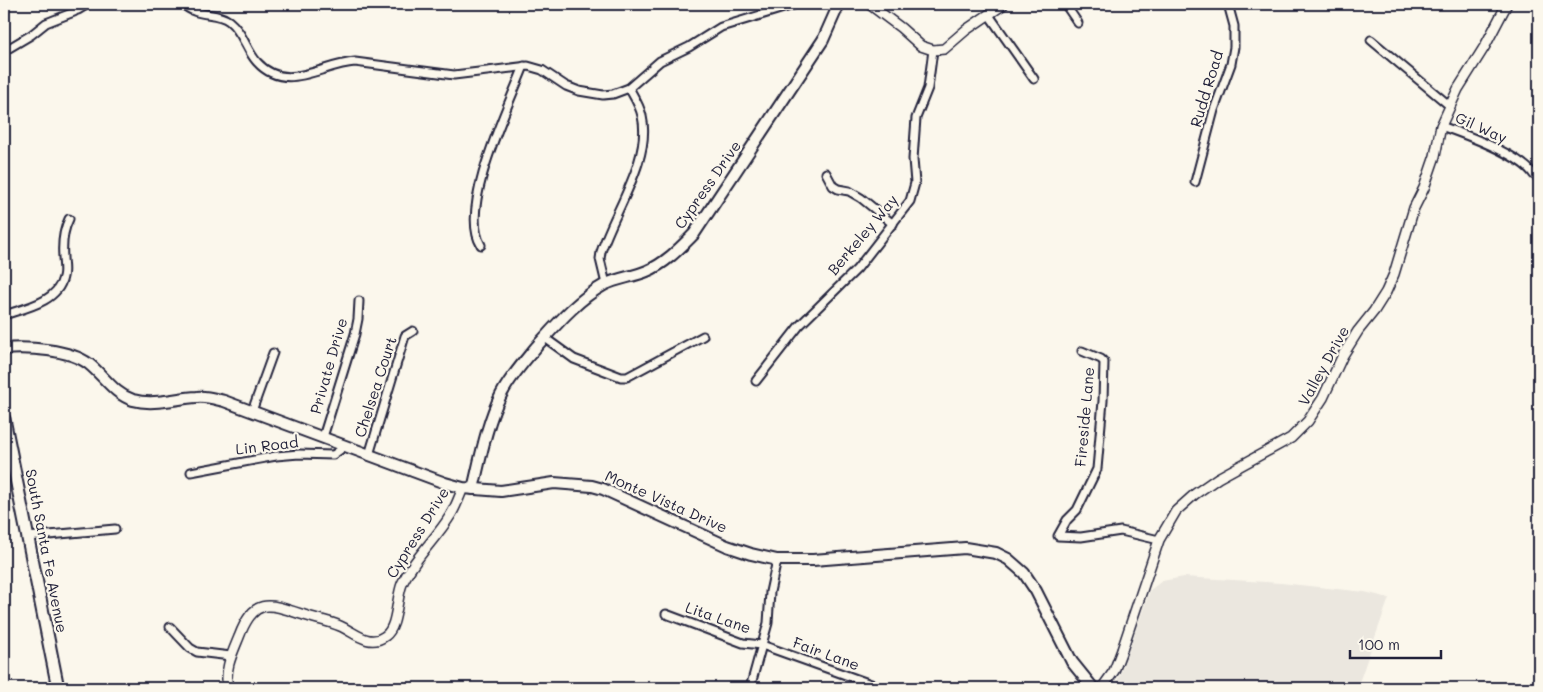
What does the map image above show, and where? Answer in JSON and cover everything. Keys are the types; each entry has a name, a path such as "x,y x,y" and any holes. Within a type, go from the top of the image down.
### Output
{"main road":[{"name":"Cypress Drive","path":"468,489 501,395 515,372 574,306 606,284 646,271 658,265 676,252 694,234 823,40 839,4"},
{"name":"Monte Vista Drive","path":"4,349 46,350 78,358 88,363 119,393 134,400 159,402 209,397 252,411 445,483 468,489 501,491 554,483 603,488 727,546 777,560 814,560 965,548 996,553 1008,559 1024,573 1036,591 1072,662 1093,688"},
{"name":"South Santa Fe Avenue","path":"4,419 58,688"}],"street":[{"path":"4,51 31,35 46,23 88,4"},
{"path":"183,4 195,12 228,20 237,30 258,63 268,71 279,76 292,78 303,76 355,62 454,75 524,66 535,67 571,88 592,94 613,94 629,88 660,61 698,43 721,28 798,4"},
{"path":"869,4 921,46 933,50 944,49 966,30 1004,4"},
{"path":"1065,4 1078,23"},
{"name":"Rudd Road","path":"1195,182 1214,110 1231,64 1234,47 1234,26 1228,4"},
{"name":"Valley Drive","path":"1102,688 1114,671 1159,540 1176,511 1195,494 1218,478 1291,438 1308,421 1323,398 1343,355 1358,331 1374,311 1394,274 1414,208 1424,188 1441,126 1450,106 1507,4"},
{"path":"989,14 1034,79"},
{"path":"1370,40 1450,106"},
{"name":"Berkeley Way","path":"756,380 799,326 857,269 910,201 916,183 912,159 916,118 928,88 933,50"},
{"path":"481,245 477,239 474,225 484,164 524,66"},
{"path":"606,284 600,259 601,252 643,147 642,116 629,88"},
{"name":"Gil Way","path":"1441,126 1466,135 1511,156 1531,170 1534,175"},
{"path":"826,173 833,186 849,191 861,198 893,224"},
{"path":"4,315 44,300 57,290 64,276 62,248 65,228 70,220"},
{"name":"Private Drive","path":"323,437 355,334 359,301"},
{"name":"Chelsea Court","path":"368,455 405,336 413,331"},
{"path":"545,338 574,359 621,377 627,377 703,336"},
{"name":"Fireside Lane","path":"1082,350 1104,362 1103,401 1097,469 1077,510 1067,520 1058,536 1081,536 1121,531 1159,540"},
{"path":"252,411 273,353"},
{"name":"Lin Road","path":"190,472 276,456 299,454 333,455 340,450 342,445"},
{"name":"Cypress Drive","path":"228,688 227,672 231,656 244,624 254,611 263,607 283,608 340,626 359,638 370,641 385,637 392,628 402,583 468,489"},
{"path":"27,537 114,529"},
{"name":"Lita Lane","path":"750,688 768,623 770,592 777,560"},
{"name":"Lita Lane","path":"666,614 743,643 762,645"},
{"path":"170,627 190,648 197,652 231,656"},
{"name":"Fair Lane","path":"762,645 882,688"}],"shaded area":[{"path":"1184,577 1281,583 1365,592 1389,598 1357,688 1113,688 1120,675 1150,590 1162,581"}]}
